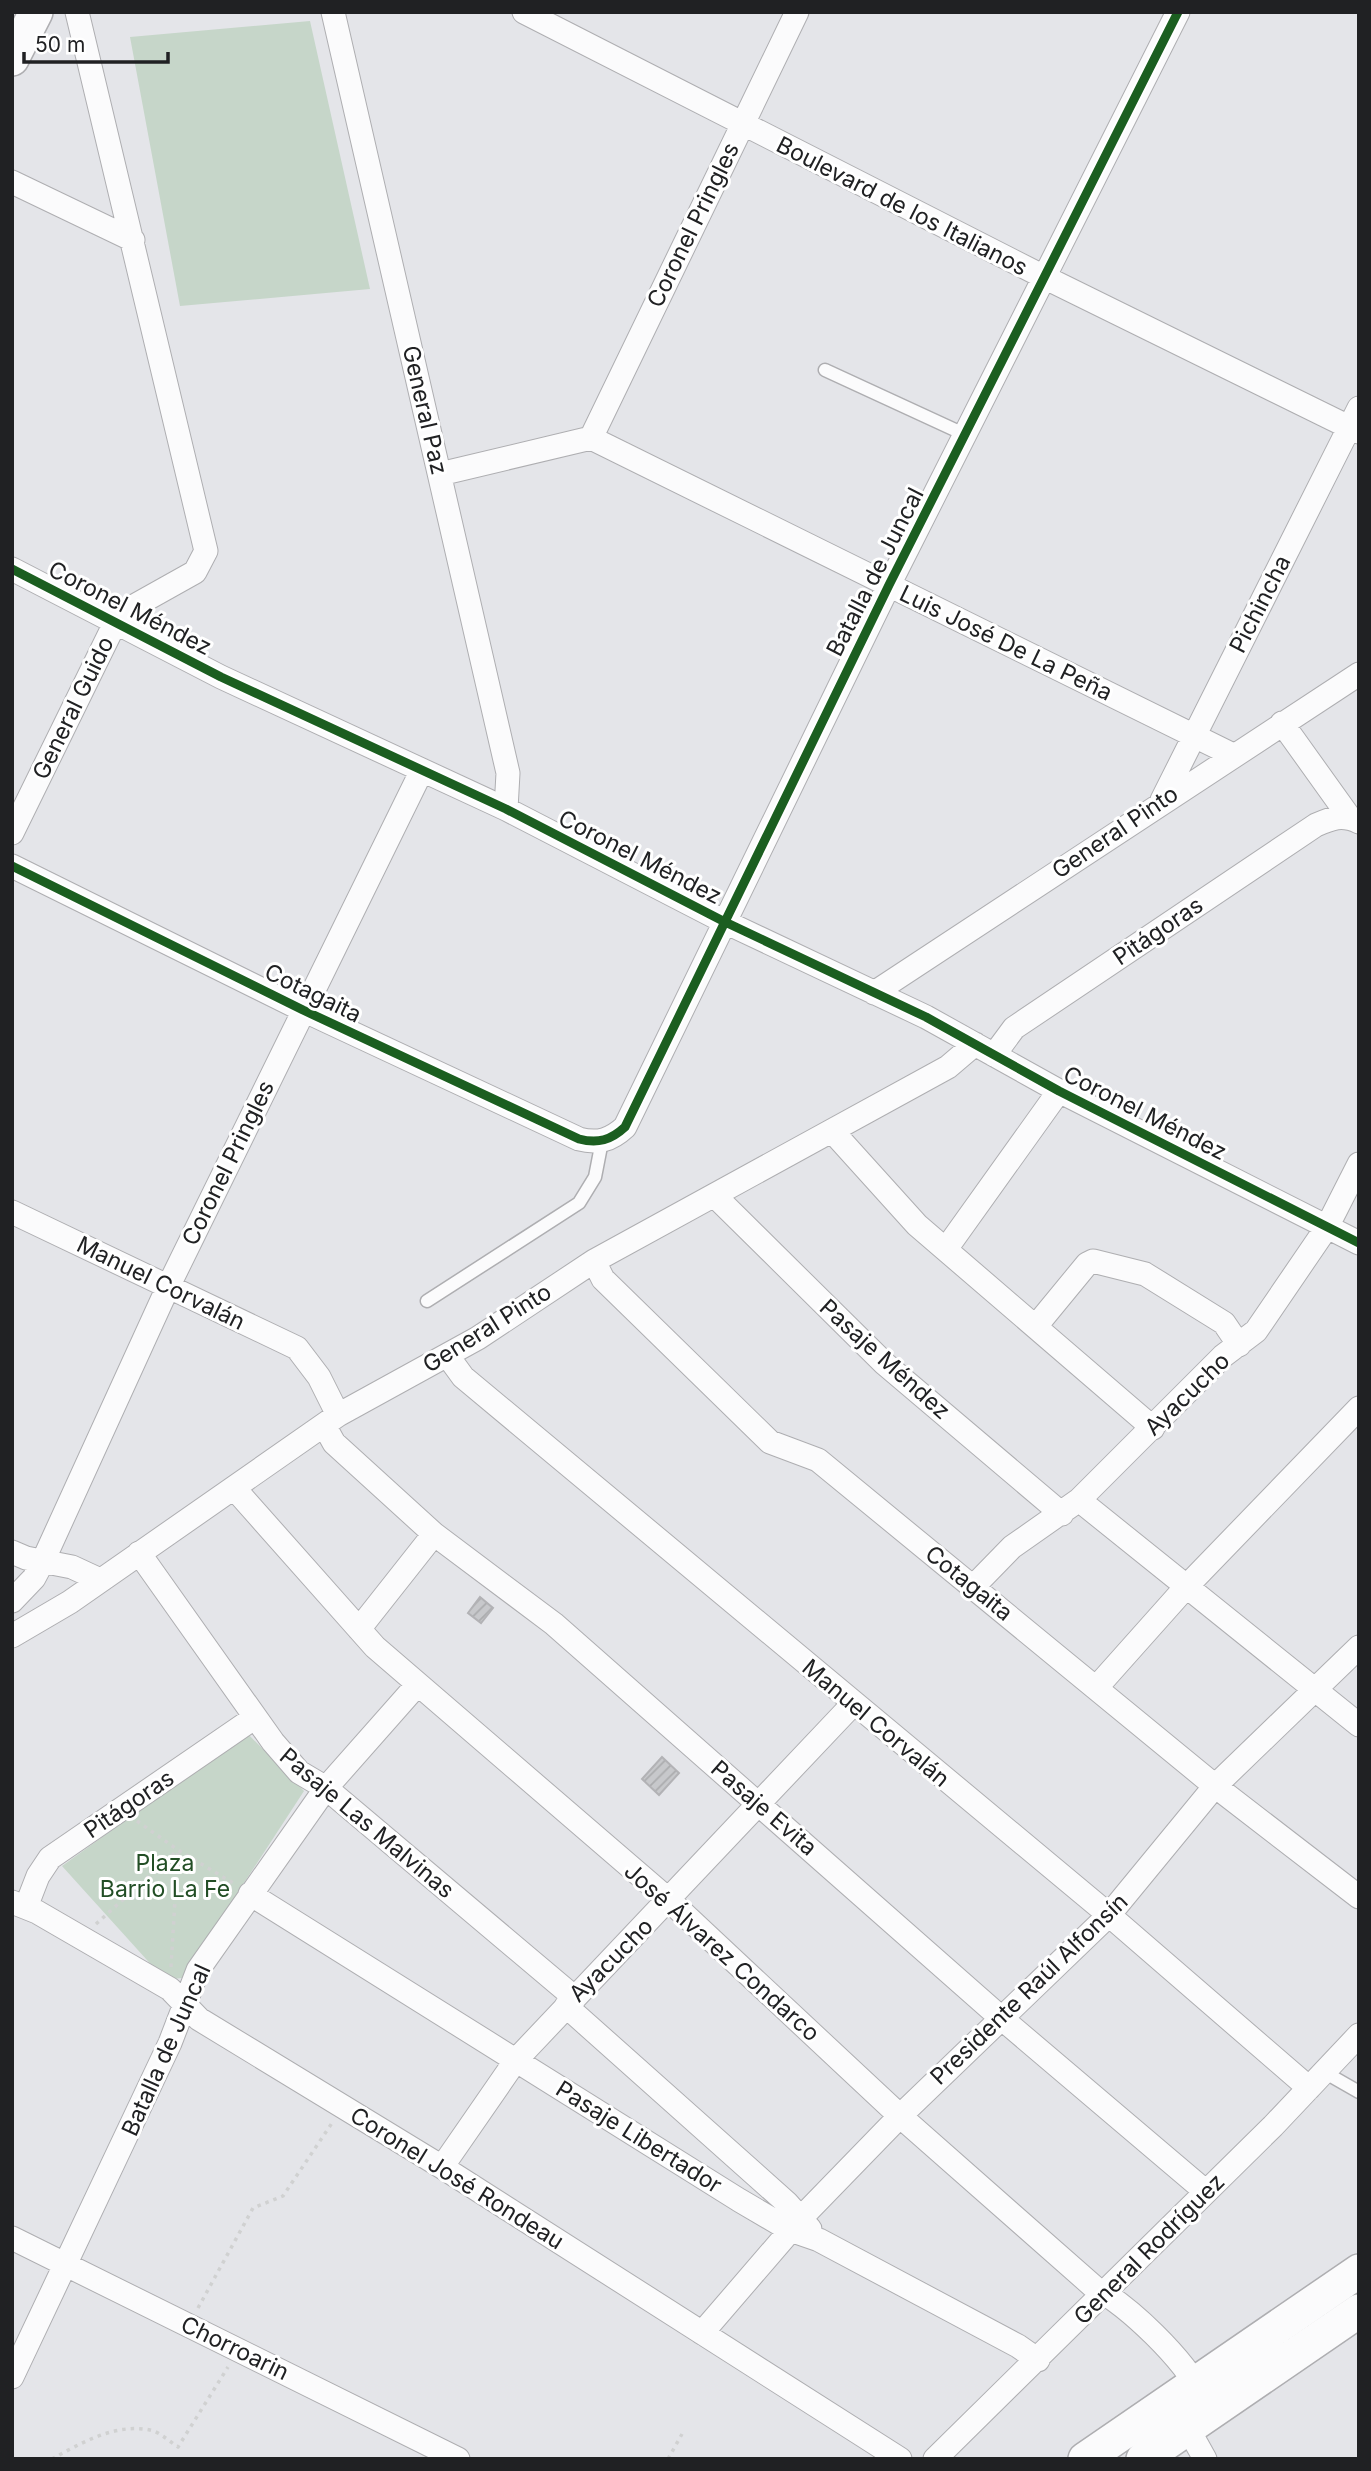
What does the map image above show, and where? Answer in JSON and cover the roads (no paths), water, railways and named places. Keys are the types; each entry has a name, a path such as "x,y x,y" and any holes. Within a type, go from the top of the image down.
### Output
{"main road":[{"path":"12,59 36,12"},
{"path":"1086,2459 1359,2271"},
{"path":"1143,2459 1359,2311"}],"street":[{"path":"76,12 206,551 195,572 136,605 116,621"},
{"name":"General Paz","path":"333,12 508,773 506,809"},
{"name":"Boulevard de los Italianos","path":"524,12 1046,278 1356,422"},
{"name":"Coronel Pringles","path":"591,438 797,12"},
{"name":"Batalla de Juncal","path":"602,1141 615,1136 625,1127 723,921 889,585 1178,12"},
{"path":"12,182 133,240"},
{"name":"Pichincha","path":"1162,800 1192,736 1356,422"},
{"path":"440,474 591,438"},
{"name":"Luis José De La Peña","path":"591,438 1233,755"},
{"name":"Coronel Méndez","path":"12,569 221,677 506,809 723,921 985,1049 1059,1091 1359,1242"},
{"name":"General Guido","path":"12,833 116,621"},
{"name":"General Pinto","path":"874,993 1162,800 1359,674"},
{"path":"1282,723 1347,820"},
{"name":"Coronel Pringles","path":"43,1561 168,1287 422,769"},
{"name":"Pitágoras","path":"985,1049 1014,1028 1347,820"},
{"name":"Cotagaita","path":"12,866 303,1010 579,1139 602,1141"},
{"name":"General Pinto","path":"12,1636 71,1602 331,1420 447,1355 594,1261 985,1049"},
{"path":"946,1249 1059,1091"},
{"path":"832,1132 917,1225 1153,1428"},
{"name":"Ayacucho","path":"973,1587 1012,1547 1071,1507 1270,1313 1327,1227 1359,1164"},
{"name":"Pasaje Méndez","path":"715,1196 885,1364 1071,1507 1186,1587 1359,1725"},
{"name":"Manuel Corvalán","path":"12,1212 297,1348 307,1357"},
{"name":"Cotagaita","path":"594,1261 603,1279 769,1442 818,1460 1215,1786 1359,1897"},
{"path":"1036,1326 1093,1261 1145,1274 1224,1324 1239,1345"},
{"name":"Manuel Corvalán","path":"447,1355 463,1377 853,1704 1109,1915 1317,2080"},
{"name":"Pasaje Evita","path":"307,1357 331,1420 334,1443 434,1534 554,1624 1000,2017 1205,2191"},
{"path":"1096,1688 1186,1587 1359,1408"},
{"name":"José Álvarez Condarco","path":"234,1488 359,1629 417,1685 670,1901 900,2116 1094,2287 1106,2294 1179,2361 1184,2391 1199,2421 1205,2459"},
{"path":"359,1629 434,1534"},
{"path":"12,1552 72,1567 100,1580"},
{"name":"Pasaje Las Malvinas","path":"139,1553 286,1760 326,1788 570,2002 796,2224"},
{"path":"12,1601 34,1578 43,1561"},
{"name":"Presidente Raúl Alfonsín","path":"702,2333 796,2224 900,2116 1109,1915 1215,1786 1359,1647"},
{"name":"Batalla de Juncal","path":"12,2377 170,2043 178,1996 326,1788 417,1685"},
{"name":"Ayacucho","path":"442,2167 516,2060 670,1901 853,1704"},
{"name":"Pitágoras","path":"19,1905 50,1858 254,1718"},
{"name":"Pasaje Libertador","path":"250,1894 516,2060 819,2240 1018,2346 1038,2360"},
{"name":"Coronel José Rondeau","path":"19,1905 178,1996 199,2019 442,2167 900,2459"},
{"name":"General Rodríguez","path":"935,2459 1106,2294 1359,2035"},
{"name":"Chorroarin","path":"12,2238 458,2459"}],"lane":[{"path":"825,370 966,435"},
{"path":"427,1301 579,1203 595,1177 602,1141"},
{"path":"1317,2080 1359,2092"}],"park label":[{"name":"Plaza Barrio La Fe","path":"165,1876"}]}
